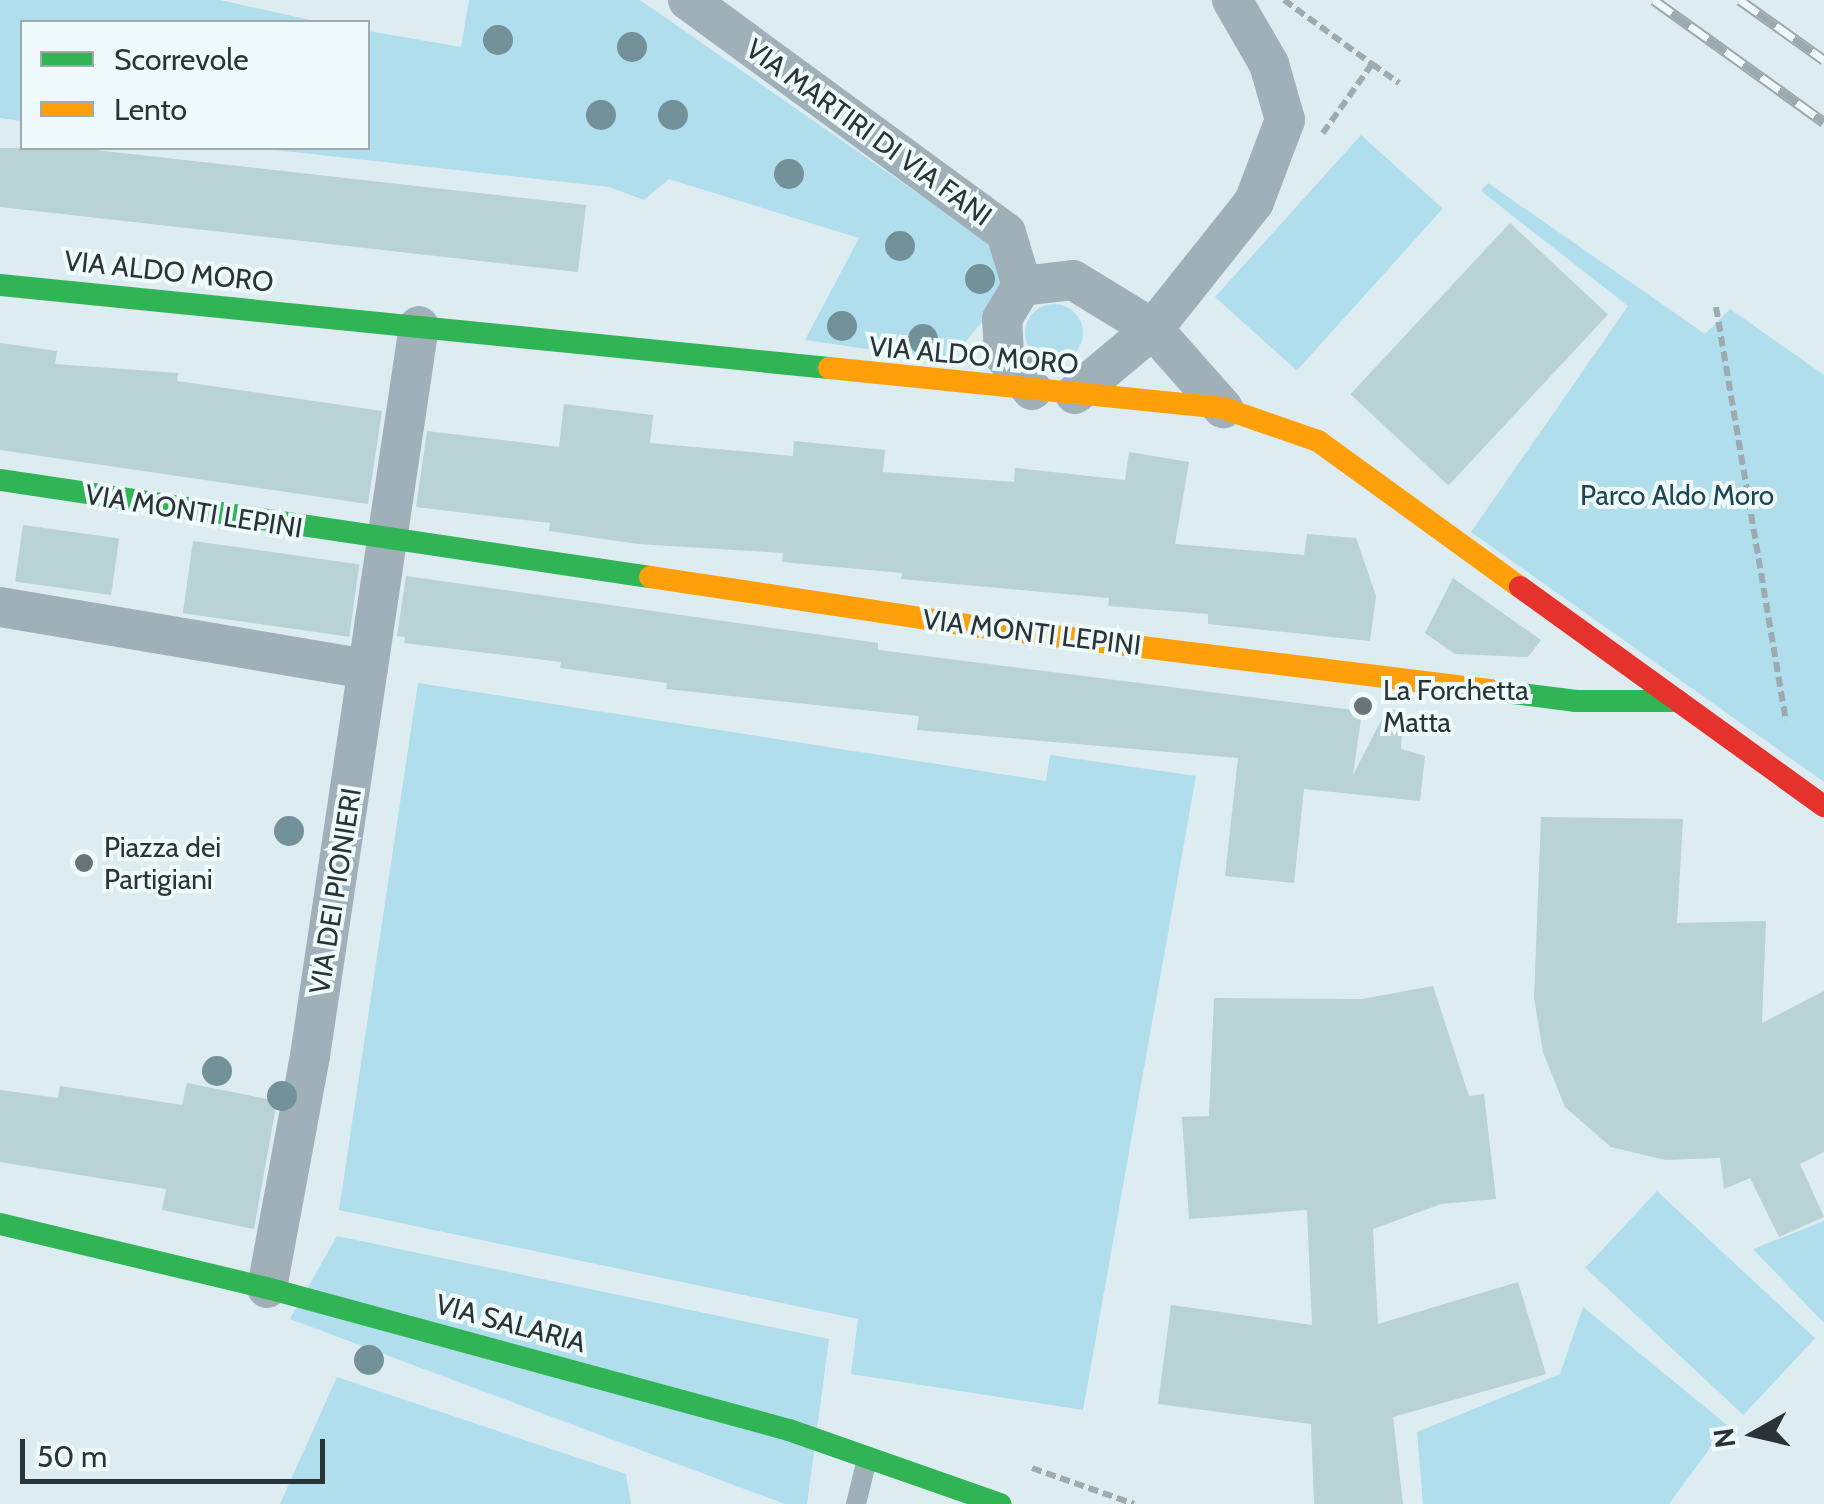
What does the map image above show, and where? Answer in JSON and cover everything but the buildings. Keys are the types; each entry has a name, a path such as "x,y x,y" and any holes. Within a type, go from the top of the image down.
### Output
{"street":[{"name":"VIA MARTIRI DI VIA FANI","path":"688,0 1006,233 1012,303 1004,355 1032,390"},
{"path":"1075,394 1152,329 1254,202 1285,120 1270,64 1232,0"},
{"path":"922,382 976,348 1012,303 1073,280 1152,329 1223,408"},
{"name":"VIA ALDO MORO","path":"0,285 419,326 922,382 1223,408 1318,442 1824,806"},
{"path":"388,540 419,326"},
{"name":"VIA MONTI LEPINI","path":"0,480 981,626 1576,701 1678,701"},
{"name":"VIA DEI PIONIERI","path":"267,1288 388,540"},
{"path":"0,607 368,669"},
{"name":"VIA SALARIA","path":"0,1224 267,1288 789,1430 1000,1504"}],"lane":[{"path":"856,1504 867,1458"}],"path":[{"path":"1372,64 1399,83"},
{"path":"1716,307 1723,323 1788,738 1768,766"},
{"path":"1026,1466 1134,1504"}],"green space":[{"path":"0,0 220,0 310,20 20,20 20,121 0,118"},
{"path":"469,0 640,0 989,243 1012,285 950,361 805,340 859,238 669,179 644,200 609,187 275,150 370,150 370,31 461,47"},
{"path":"1361,135 1443,209 1297,371 1215,297"},
{"name":"Parco Aldo Moro","path":"1488,183 1705,334 1730,309 1824,375 1824,782 1471,532 1628,306 1481,191"},
{"path":"1054,304 1074,313 1083,333 1074,353 1054,362 1034,353 1025,333 1034,313"},
{"path":"418,683 1046,781 1050,755 1196,776 1083,1410 851,1374 858,1319 339,1210"},
{"path":"1657,1191 1815,1338 1743,1415 1585,1268"},
{"path":"1824,1221 1824,1323 1753,1249"},
{"path":"337,1236 829,1339 807,1504 785,1504 290,1319"},
{"path":"1583,1307 1727,1425 1669,1504 1423,1504 1417,1432 1560,1374"},
{"path":"337,1377 626,1474 631,1504 280,1504"}],"railway":[{"path":"1654,0 1824,122"},
{"path":"1740,0 1824,60"}],"traffic: fast":[{"path":"0,285 829,368"},
{"path":"0,480 650,577"},
{"path":"1497,691 1576,701 1678,701"},
{"path":"0,1224 267,1288 789,1430 1000,1504"}],"traffic: slow":[{"path":"829,368 1223,408 1318,441 1520,587"},
{"path":"650,577 981,627 1497,691"}],"traffic: jam":[{"path":"1520,587 1824,806"}],"place":[{"name":"La Forchetta Matta","path":"1363,706"},
{"name":"Piazza dei Partigiani","path":"84,863"}]}
